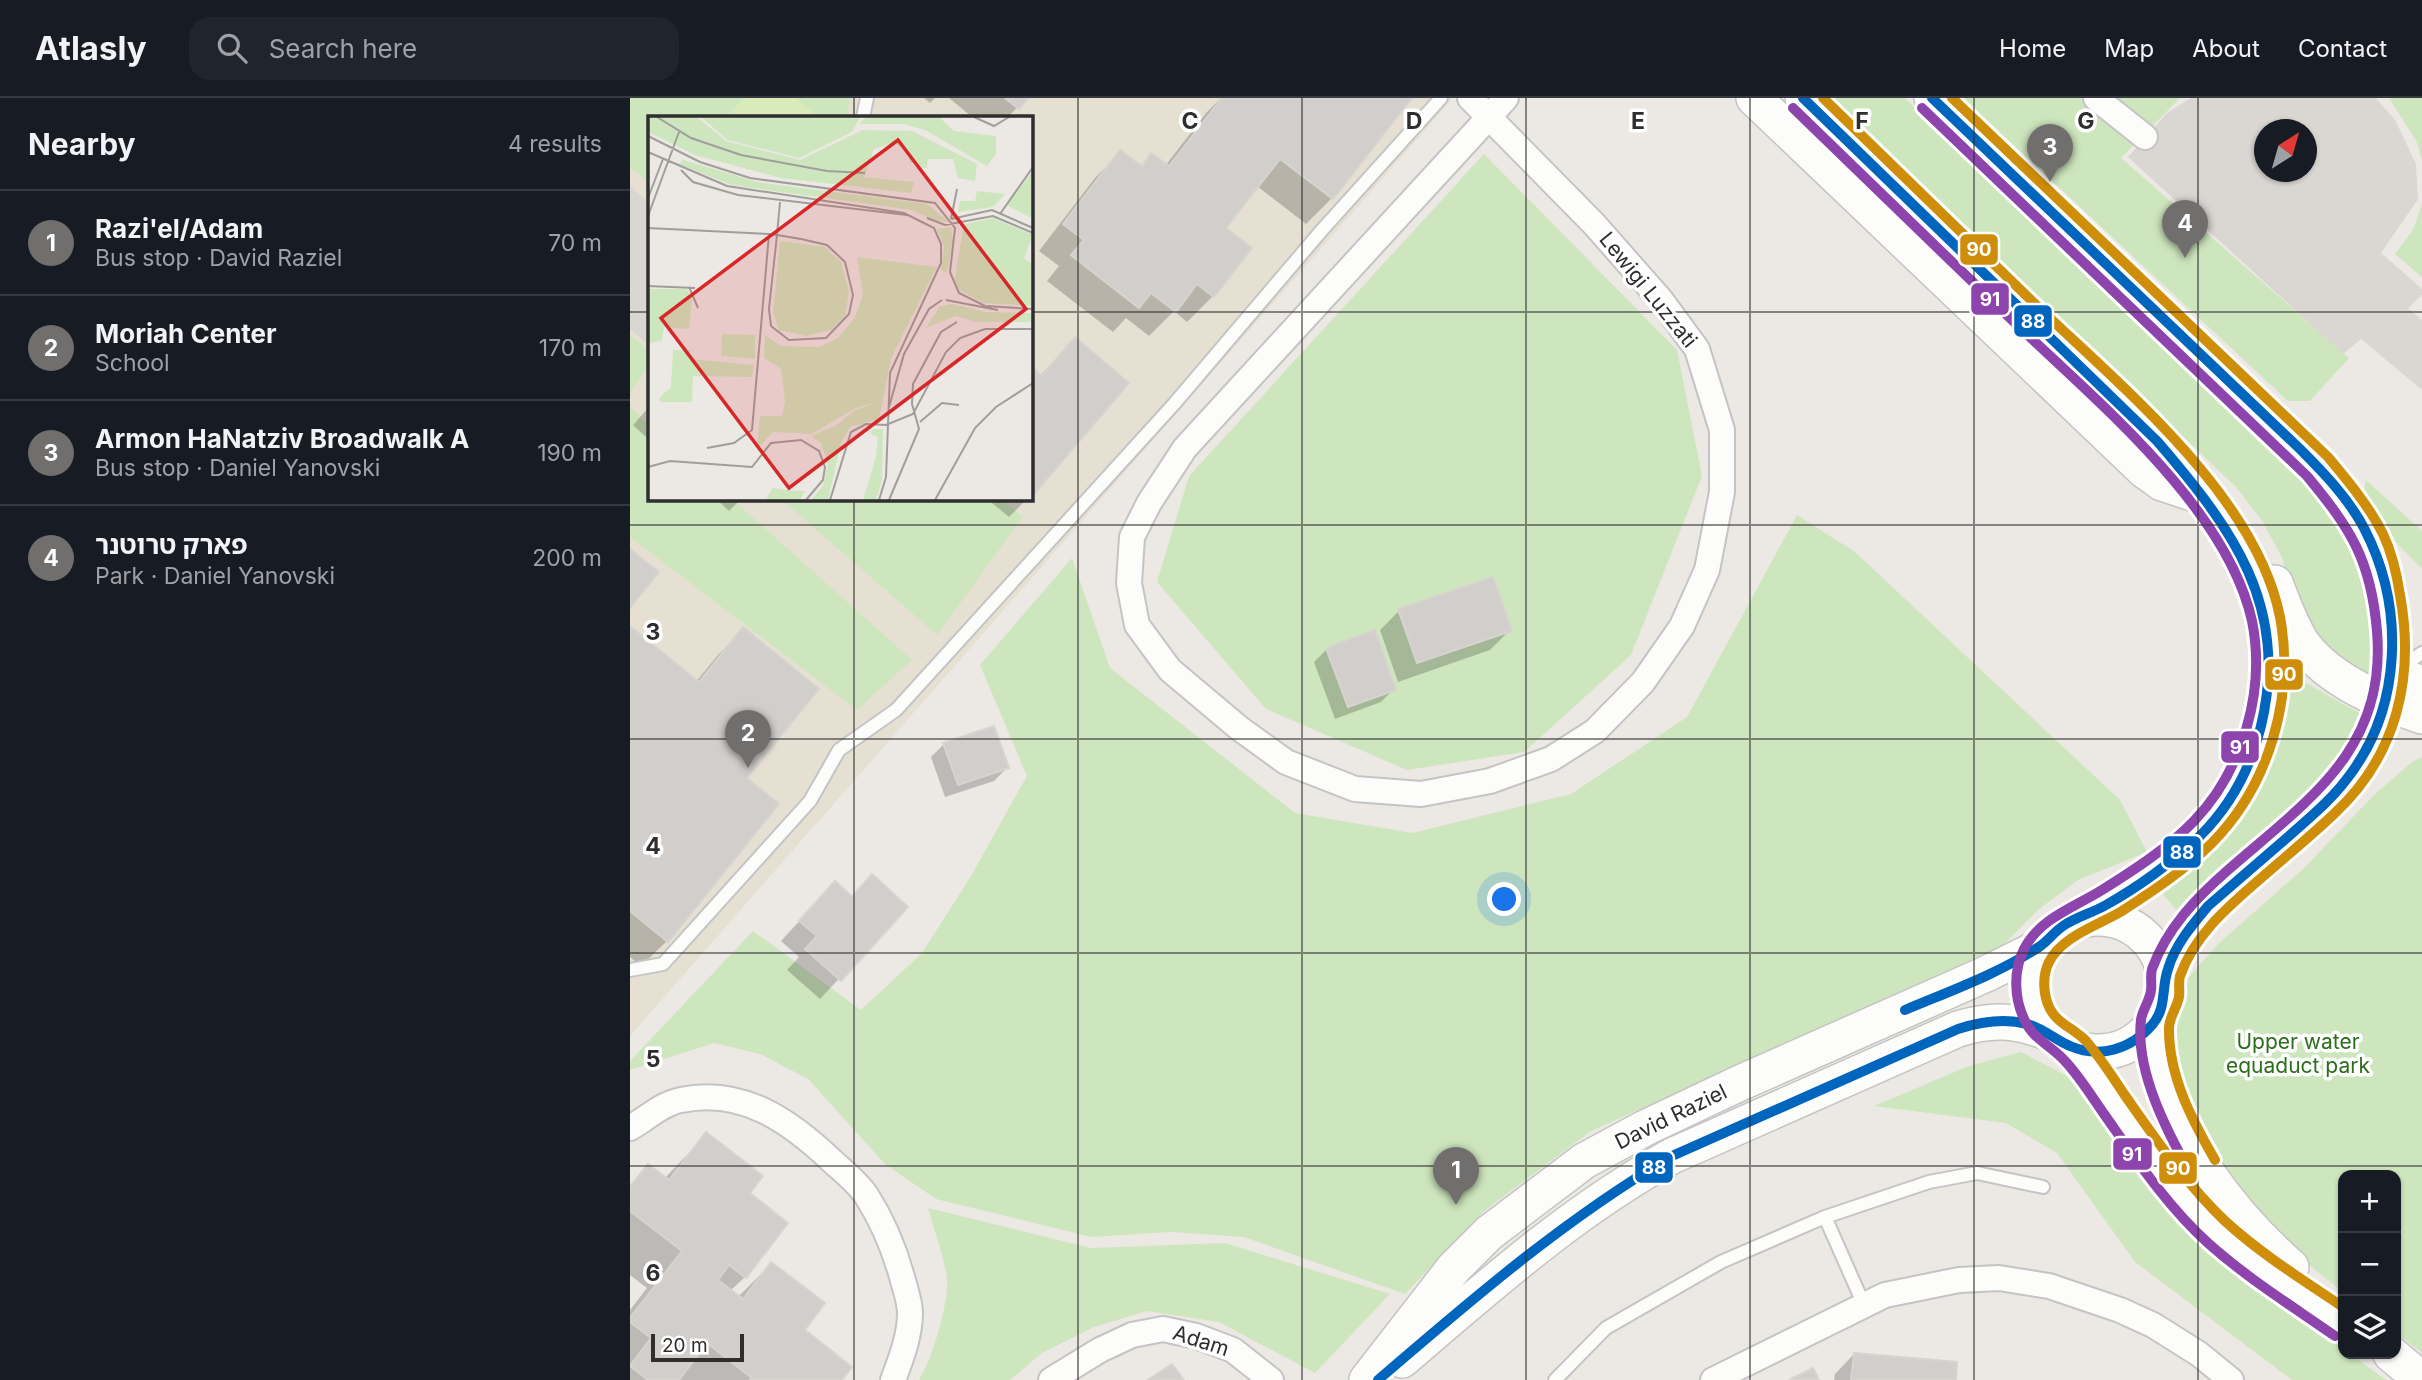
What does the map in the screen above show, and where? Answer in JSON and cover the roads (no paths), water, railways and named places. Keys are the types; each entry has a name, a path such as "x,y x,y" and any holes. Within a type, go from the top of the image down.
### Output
{"street":[{"name":"Lewigi Luzzati","path":"1470,98 1489,117 1594,224 1661,300 1697,349 1722,430 1723,492 1707,570 1682,626 1643,682 1595,731 1551,759 1490,781 1421,794 1354,789 1286,762 1239,728 1170,670 1138,625 1129,583 1132,537 1149,503 1185,448 1489,117 1506,98"},
{"path":"1754,98 2144,470 2162,483 2204,496"},
{"path":"1803,98 2157,442 2204,496 2245,560 2258,590 2272,654 2262,726 2250,760 2233,795 2211,824 2134,886 2080,919 2065,925 2042,946 2034,963 2030,982 2032,1001 2040,1019 2118,1108 2153,1160 2195,1210 2238,1251 2338,1321"},
{"path":"1932,98 2308,456 2345,500 2370,540 2382,575 2400,687 2422,716"},
{"path":"2096,98 2145,137"},
{"path":"2157,442 2189,462 2220,489 2247,524 2266,561 2292,625 2304,645 2342,679 2366,695 2400,687"},
{"path":"2165,975 2183,938 2208,906 2347,780 2377,732 2400,687"},
{"path":"2080,919 2099,917 2118,920 2135,928 2149,941 2160,957 2165,975 2165,994 2155,1022 2157,1057 2166,1091 2183,1132 2237,1214 2280,1258 2338,1310"},
{"name":"David Raziel","path":"1367,1380 1454,1269 1489,1233 1584,1160 1728,1089 1986,974 2042,946"},
{"name":"David Raziel","path":"1378,1380 1546,1238 1627,1181 1672,1156 1958,1029 1980,1022 2027,1024 2061,1040"},
{"path":"2061,1040 2089,1052 2108,1052 2127,1046 2142,1036 2155,1022"},
{"path":"630,1128 679,1100 710,1097 745,1102 781,1118 842,1170 864,1192 879,1219 896,1255 904,1284 910,1312 907,1339 893,1380"},
{"path":"1713,1380 1885,1295 1959,1280 1999,1278 2049,1286 2120,1310 2153,1325 2199,1354 2231,1380"},
{"name":"Adam","path":"1051,1380 1100,1350 1132,1335 1163,1329 1196,1336 1233,1350 1271,1380"}],"lane":[{"path":"863,116 867,98"},
{"path":"630,970 663,964 810,801 839,750 896,710 1174,404 1322,230 1441,98"},
{"path":"2400,687 2422,653"},
{"path":"1555,1380 1606,1328 1721,1262 1825,1217 1928,1182 1977,1173 2043,1187"},
{"path":"1825,1217 1864,1305"}],"place":[{"name":"Armon HaNatziv Broadwalk A","path":"2050,182"},
{"name":"פארק טרוטנר","path":"2185,258"},
{"name":"Moriah Center","path":"748,768"},
{"name":"Razi'el/Adam","path":"1456,1205"}],"park label":[{"name":"Upper water equaduct park","path":"2298,1054"}]}
